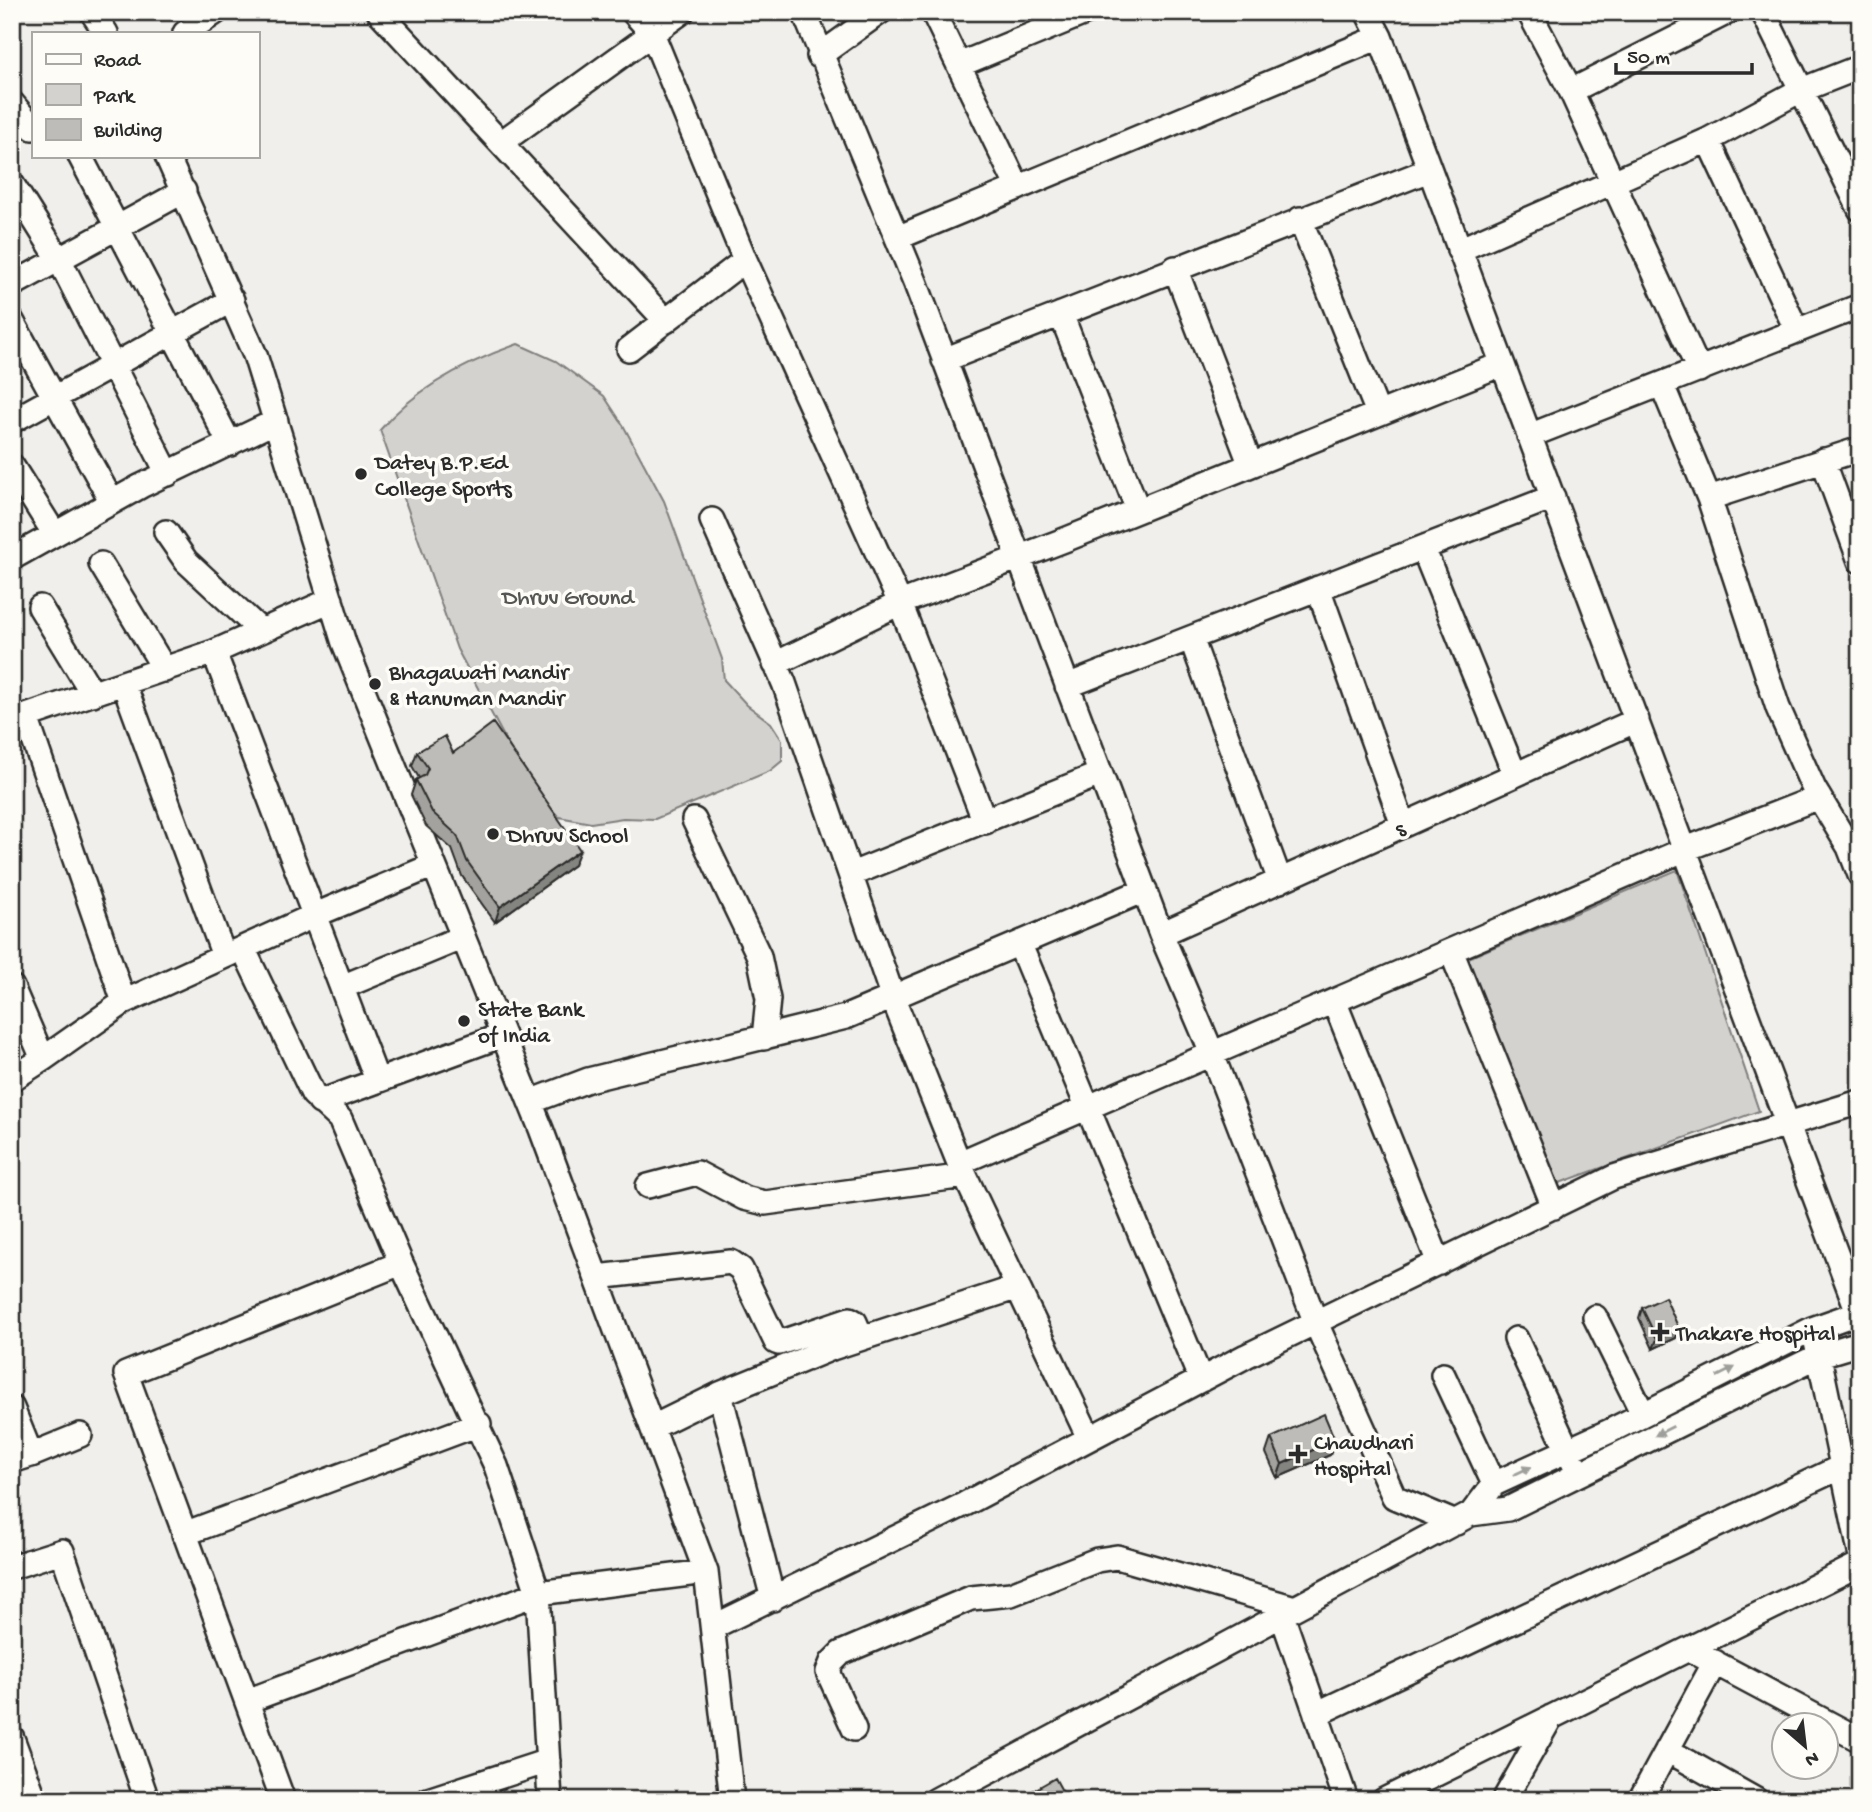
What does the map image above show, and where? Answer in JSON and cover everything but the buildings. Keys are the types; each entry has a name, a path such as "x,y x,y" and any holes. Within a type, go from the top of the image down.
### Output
{"street":[{"path":"92,12 105,32"},
{"path":"186,32 216,12"},
{"path":"379,12 666,321"},
{"path":"633,12 652,33 745,260 900,603 985,822"},
{"path":"502,142 682,12"},
{"path":"804,12 897,238 1161,934 1212,1054 1316,1323 1394,1497 1464,1519"},
{"path":"820,56 880,12"},
{"path":"933,12 1018,188"},
{"path":"959,65 1087,12"},
{"path":"1367,12 1380,37 1859,1312 1812,1329 1643,1414 1494,1484 1464,1519"},
{"path":"1529,12 1571,91 1699,370"},
{"path":"1571,91 1728,12"},
{"path":"1763,12 1799,91 1860,209"},
{"path":"897,238 1380,37"},
{"path":"1459,250 1708,140 1799,91 1860,67"},
{"path":"12,103 32,127"},
{"path":"1708,140 1797,331"},
{"path":"81,158 230,443"},
{"path":"168,158 256,355 344,642 530,1102 706,1572 715,1626 732,1800"},
{"path":"944,360 1429,170"},
{"path":"12,184 59,259 168,474"},
{"path":"12,285 184,191"},
{"path":"1300,219 1378,413"},
{"path":"629,349 745,260"},
{"path":"1175,268 1250,463"},
{"path":"12,421 232,300"},
{"path":"1529,436 1860,306"},
{"path":"1061,314 1138,510"},
{"path":"12,321 112,502"},
{"path":"775,664 900,603 1502,364"},
{"path":"1662,384 1709,498 1778,708 1819,797 1854,845 1860,875"},
{"path":"12,558 112,502 276,421"},
{"path":"1709,498 1860,449"},
{"path":"1823,460 1860,561"},
{"path":"12,466 54,533"},
{"path":"1067,686 1553,497"},
{"path":"712,520 775,664 852,874 861,909 893,998 962,1170 1089,1438"},
{"path":"166,532 187,561 261,631"},
{"path":"1423,548 1514,775"},
{"path":"101,564 164,670"},
{"path":"1318,588 1403,825"},
{"path":"124,1002 19,719 214,652 331,600"},
{"path":"40,607 93,694"},
{"path":"1191,638 1280,881"},
{"path":"214,652 377,1080"},
{"path":"124,684 233,952 313,1094 340,1119 401,1262 479,1424 538,1592 550,1800"},
{"name":"s","path":"1161,934 1637,720"},
{"path":"852,874 1100,774"},
{"path":"648,1186 697,1173 744,1198 765,1203 962,1170 1088,1106 1452,953 1686,849 1819,797"},
{"path":"694,820 760,956 768,999 764,1038"},
{"path":"12,1079 124,1002 313,916 434,865"},
{"path":"530,1102 588,1080 846,1017 1145,890"},
{"path":"342,987 463,937"},
{"path":"1020,945 1201,1380"},
{"path":"1452,953 1554,1207"},
{"path":"12,986 43,1059"},
{"path":"1335,1003 1439,1263"},
{"path":"320,1102 503,1035"},
{"path":"715,1626 773,1599 1201,1380 1614,1177 1860,1102"},
{"path":"283,1800 127,1374 401,1262"},
{"path":"597,1277 731,1262 741,1269 776,1342 850,1319 855,1322 862,1338"},
{"path":"653,1427 720,1394 862,1338 1018,1287"},
{"path":"1595,1317 1643,1414"},
{"path":"1812,1329 1860,1552"},
{"path":"1516,1339 1578,1474"},
{"path":"936,1800 1464,1519 1508,1509 1819,1355 1860,1343"},
{"path":"1443,1376 1494,1484"},
{"path":"720,1394 773,1599"},
{"path":"12,1408 21,1458 80,1435"},
{"path":"184,1534 479,1424"},
{"path":"1316,1714 1843,1466"},
{"path":"12,1567 62,1551 147,1800"},
{"path":"854,1729 828,1672 832,1662 841,1653 971,1598 1021,1591 1097,1560 1117,1557 1289,1612"},
{"path":"1384,1800 1860,1564"},
{"path":"247,1701 538,1592 706,1572"},
{"path":"1289,1612 1316,1714 1346,1800"},
{"path":"1689,1649 1860,1740"},
{"path":"1640,1800 1714,1662"},
{"path":"1504,1800 1551,1717"},
{"path":"12,1738 35,1800"},
{"path":"1667,1750 1756,1800"},
{"path":"428,1800 548,1761"}],"green space":[{"name":"Dhruv Ground","path":"518,344 556,361 604,396 623,425 664,501 722,659 724,680 747,705 771,723 782,740 782,761 770,771 655,819 623,818 591,823 559,817 532,789 457,649 380,430 409,401 443,378"},
{"path":"1677,870 1759,1111 1554,1185 1461,961"}],"place":[{"name":"Datey B.P.Ed College Sports","path":"361,474"},
{"name":"Bhagawati Mandir & Hanuman Mandir","path":"375,684"},
{"name":"Dhruv School","path":"493,834"},
{"name":"State Bank of India","path":"464,1021"},
{"name":"Thakare Hospital","path":"1660,1332"},
{"name":"Chaudhari Hospital","path":"1298,1454"}]}
